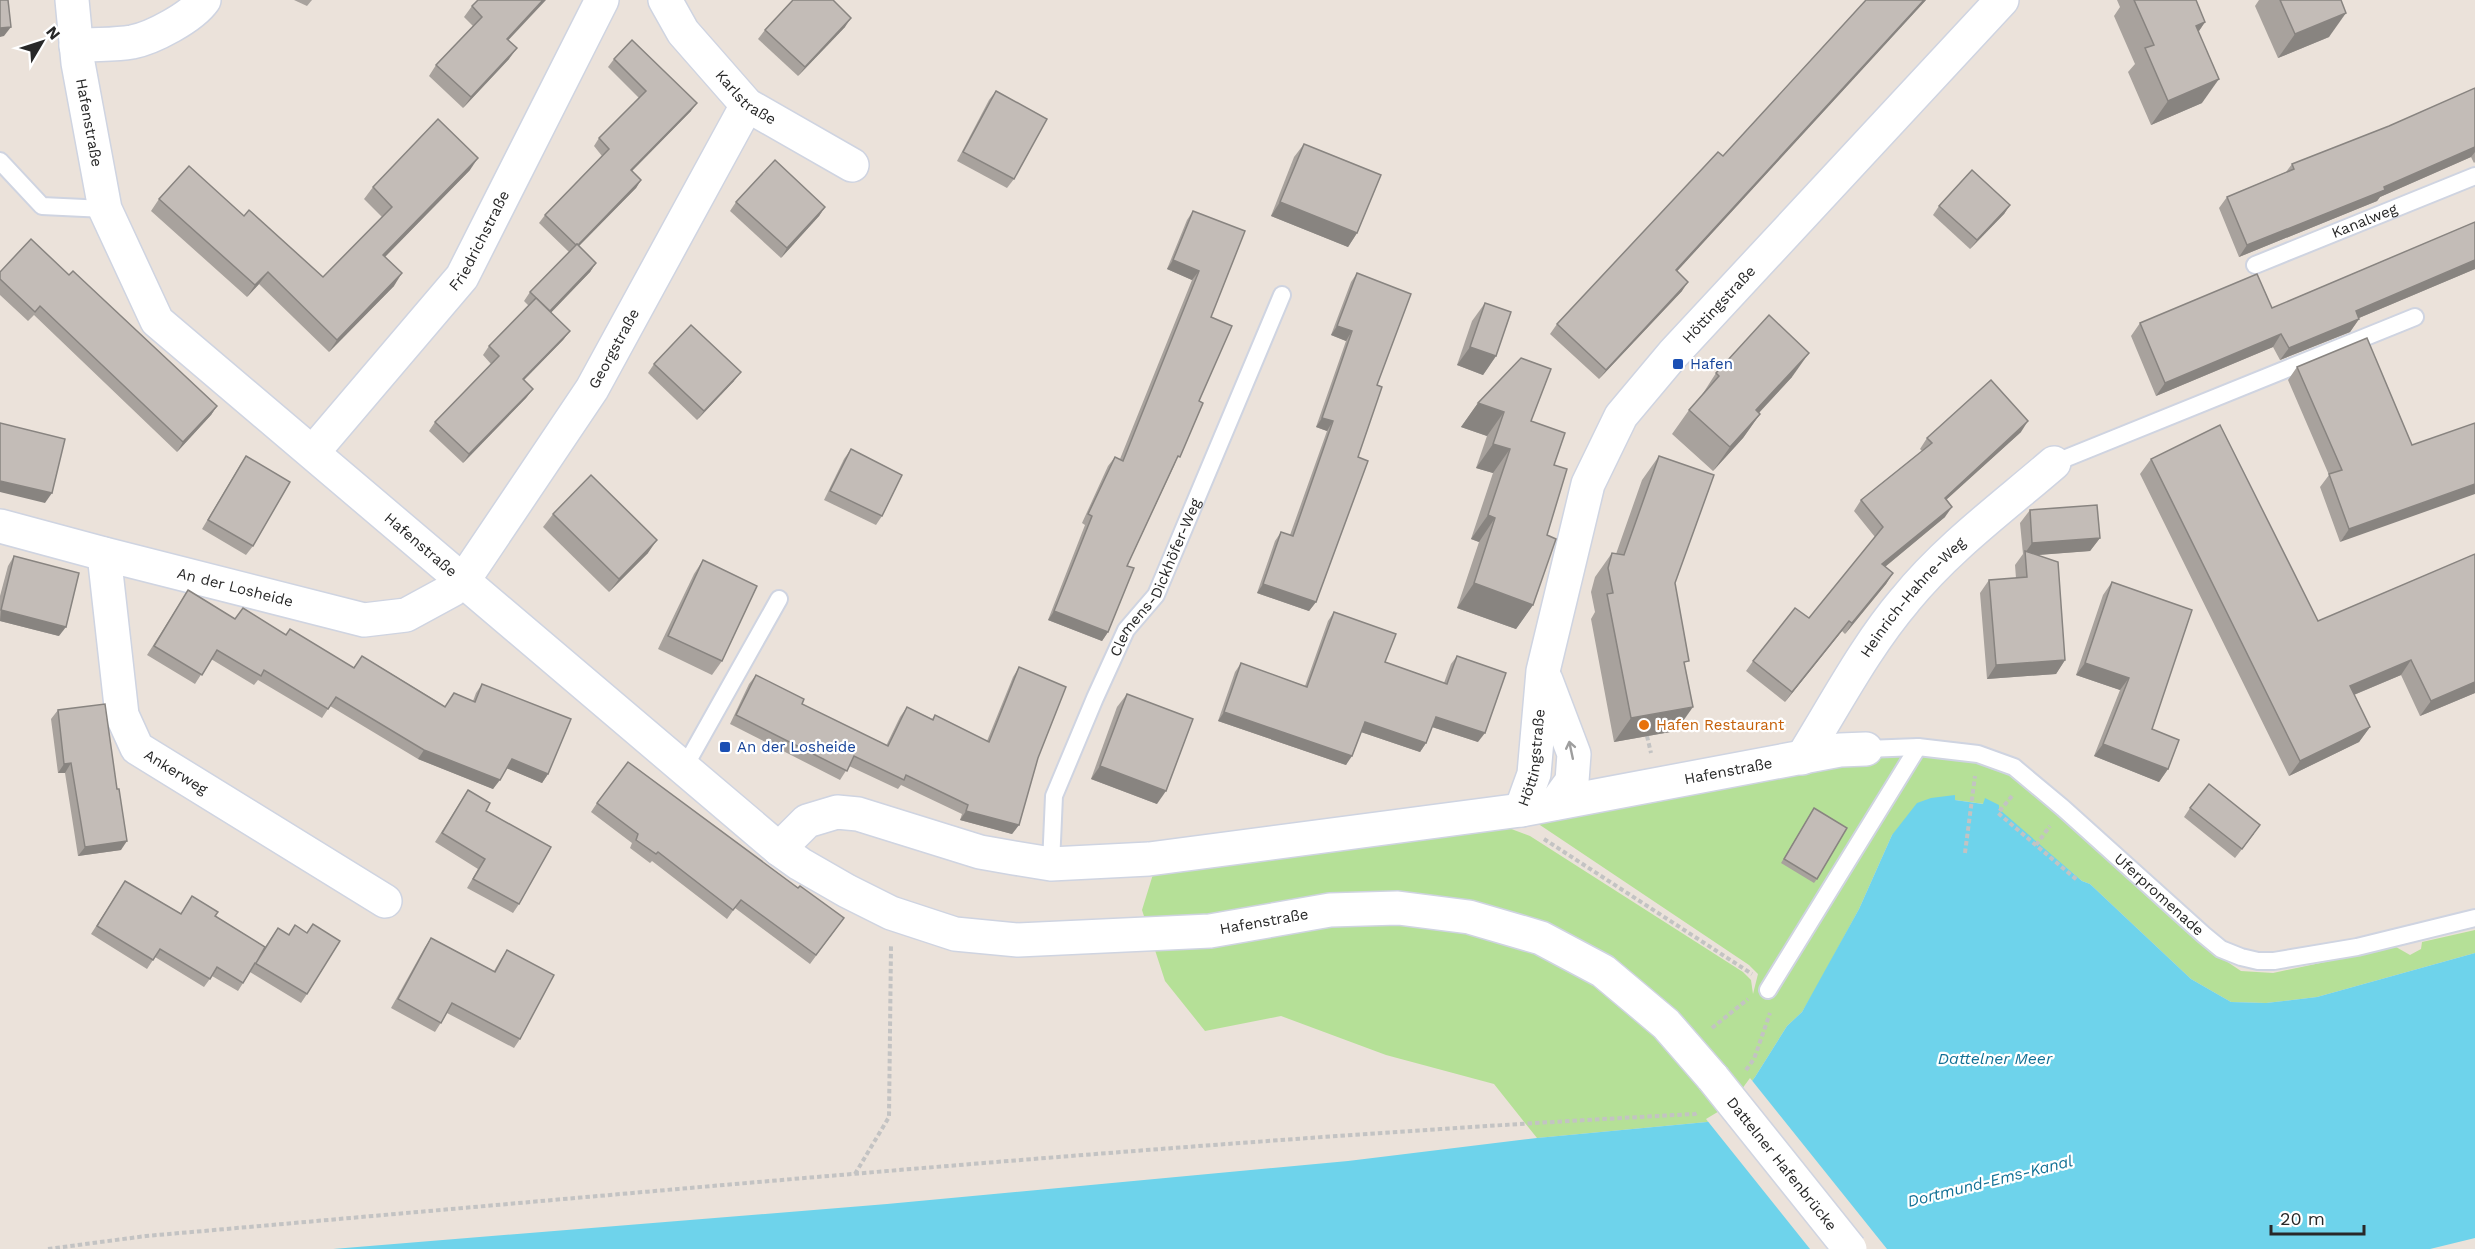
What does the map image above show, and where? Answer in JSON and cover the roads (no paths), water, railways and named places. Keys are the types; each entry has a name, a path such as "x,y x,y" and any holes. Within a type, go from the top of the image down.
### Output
{"street":[{"name":"Hafenstraße","path":"72,0 76,46 105,209 156,321 800,864 847,891 891,912 955,934 1018,940 1210,931 1330,910 1398,908 1468,917 1541,938 1603,971 1727,1077"},
{"path":"76,46 134,42 167,29 200,6 204,0"},
{"name":"Friedrichstraße","path":"313,452 462,277 602,0"},
{"name":"Karlstraße","path":"665,0 683,32 747,105 852,165"},
{"name":"Höttingstraße","path":"1521,810 1534,774 1543,671 1588,484 1621,416 1673,354 2002,0"},
{"name":"Georgstraße","path":"463,580 592,389 747,105"},
{"name":"Heinrich-Hahne-Weg","path":"1802,758 1904,600 1934,567 2054,463"},
{"name":"An der Losheide","path":"0,526 364,620 406,615 452,590 463,580"},
{"name":"Ankerweg","path":"104,554 122,715 137,748 385,902"},
{"name":"Höttingstraße","path":"1521,810 1556,803 1572,781 1574,754 1543,671"},
{"name":"Hafenstraße","path":"1556,803 1840,750 1866,749"},
{"path":"780,849 807,821 837,812 858,814 980,852 1052,864 1149,859 1521,810"},
{"name":"Dattelner Hafenbrücke","path":"1727,1077 1850,1249"}],"lane":[{"path":"0,161 42,206 105,209"},
{"name":"Kanalweg","path":"2255,265 2475,176"},
{"name":"Clemens-Dickhöfer-Weg","path":"1052,864 1054,796 1126,630 1156,595 1282,295"},
{"path":"2054,463 2415,317"},
{"path":"684,768 779,599"},
{"path":"1760,992 1918,747"},
{"name":"Uferpromenade","path":"1866,749 1918,747 1978,754 2014,767 2204,935 2221,949 2241,957 2258,961 2310,956 2475,918"}],"water":[{"name":"Dattelner Meer","path":"1955,795 1955,800 1983,804 1985,798 1999,805 1999,809 2082,881 2090,884 2191,979 2231,1002 2266,1003 2317,997 2475,953 2475,1238 2430,1249 333,1249 887,1204 1348,1161 1537,1138 1707,1122 1733,1106 1755,1077 1787,1026 1802,1012 1859,909 1892,835 1917,803 1931,798"}],"place":[{"name":"Hafen","path":"1678,364"},
{"name":"Hafen Restaurant","path":"1644,725"},
{"name":"An der Losheide","path":"725,747"}],"water label":[{"name":"Dortmund-Ems-Kanal","path":"1990,1181"}]}
